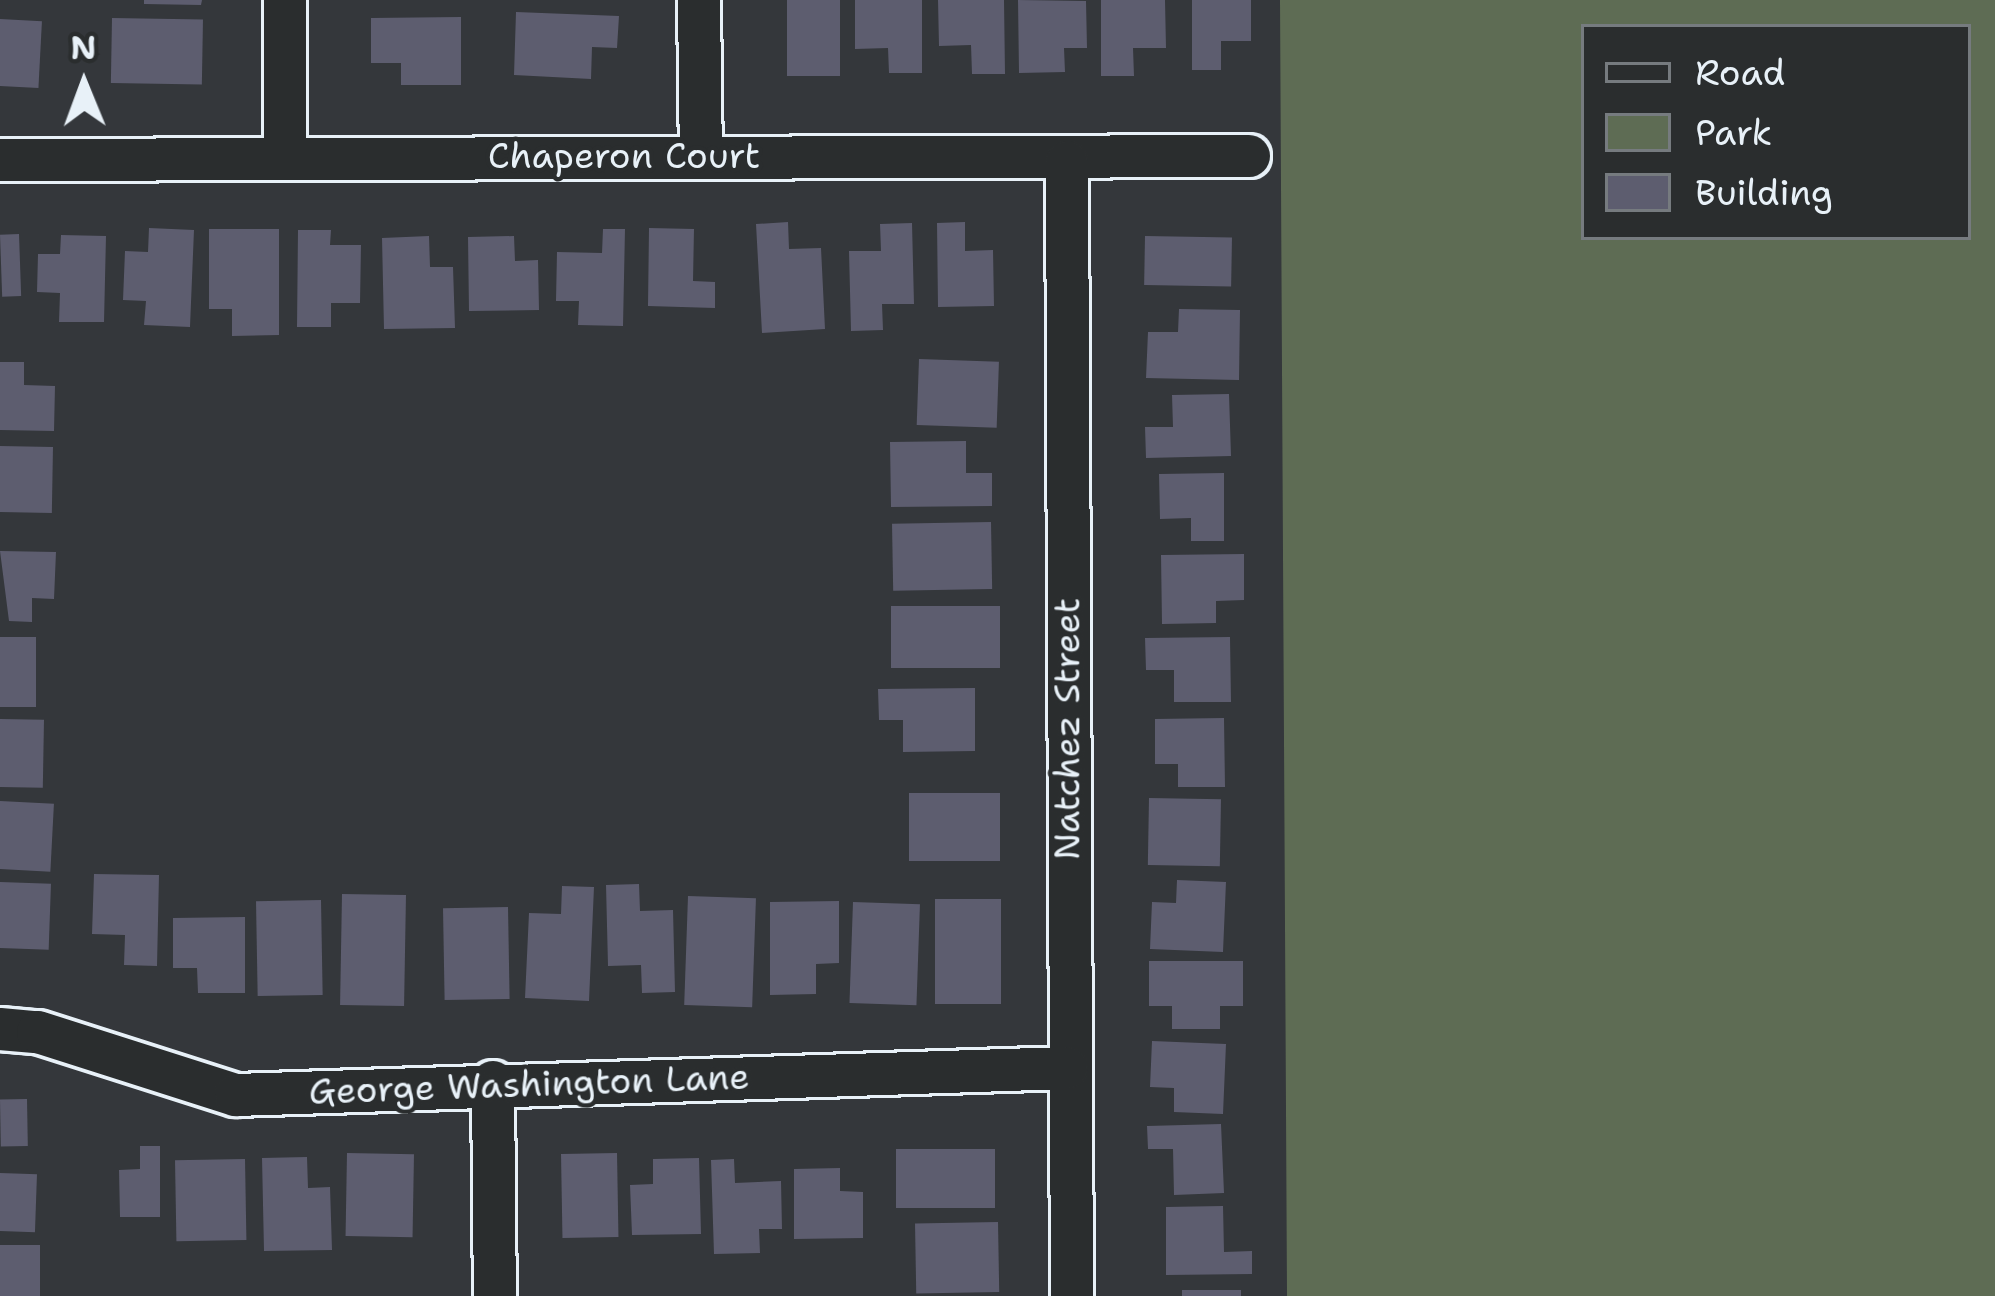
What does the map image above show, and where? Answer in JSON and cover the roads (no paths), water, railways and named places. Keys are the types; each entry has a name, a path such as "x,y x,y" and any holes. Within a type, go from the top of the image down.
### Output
{"street":[{"path":"285,0 285,157"},
{"path":"699,0 701,155"},
{"name":"Chaperon Court","path":"0,160 701,155 1067,162 1249,156"},
{"name":"Natchez Street","path":"1067,162 1067,1068 1072,1296"},
{"name":"George Washington Lane","path":"0,1029 38,1032 236,1095 493,1082 1067,1068"},
{"path":"493,1082 495,1296"}]}
